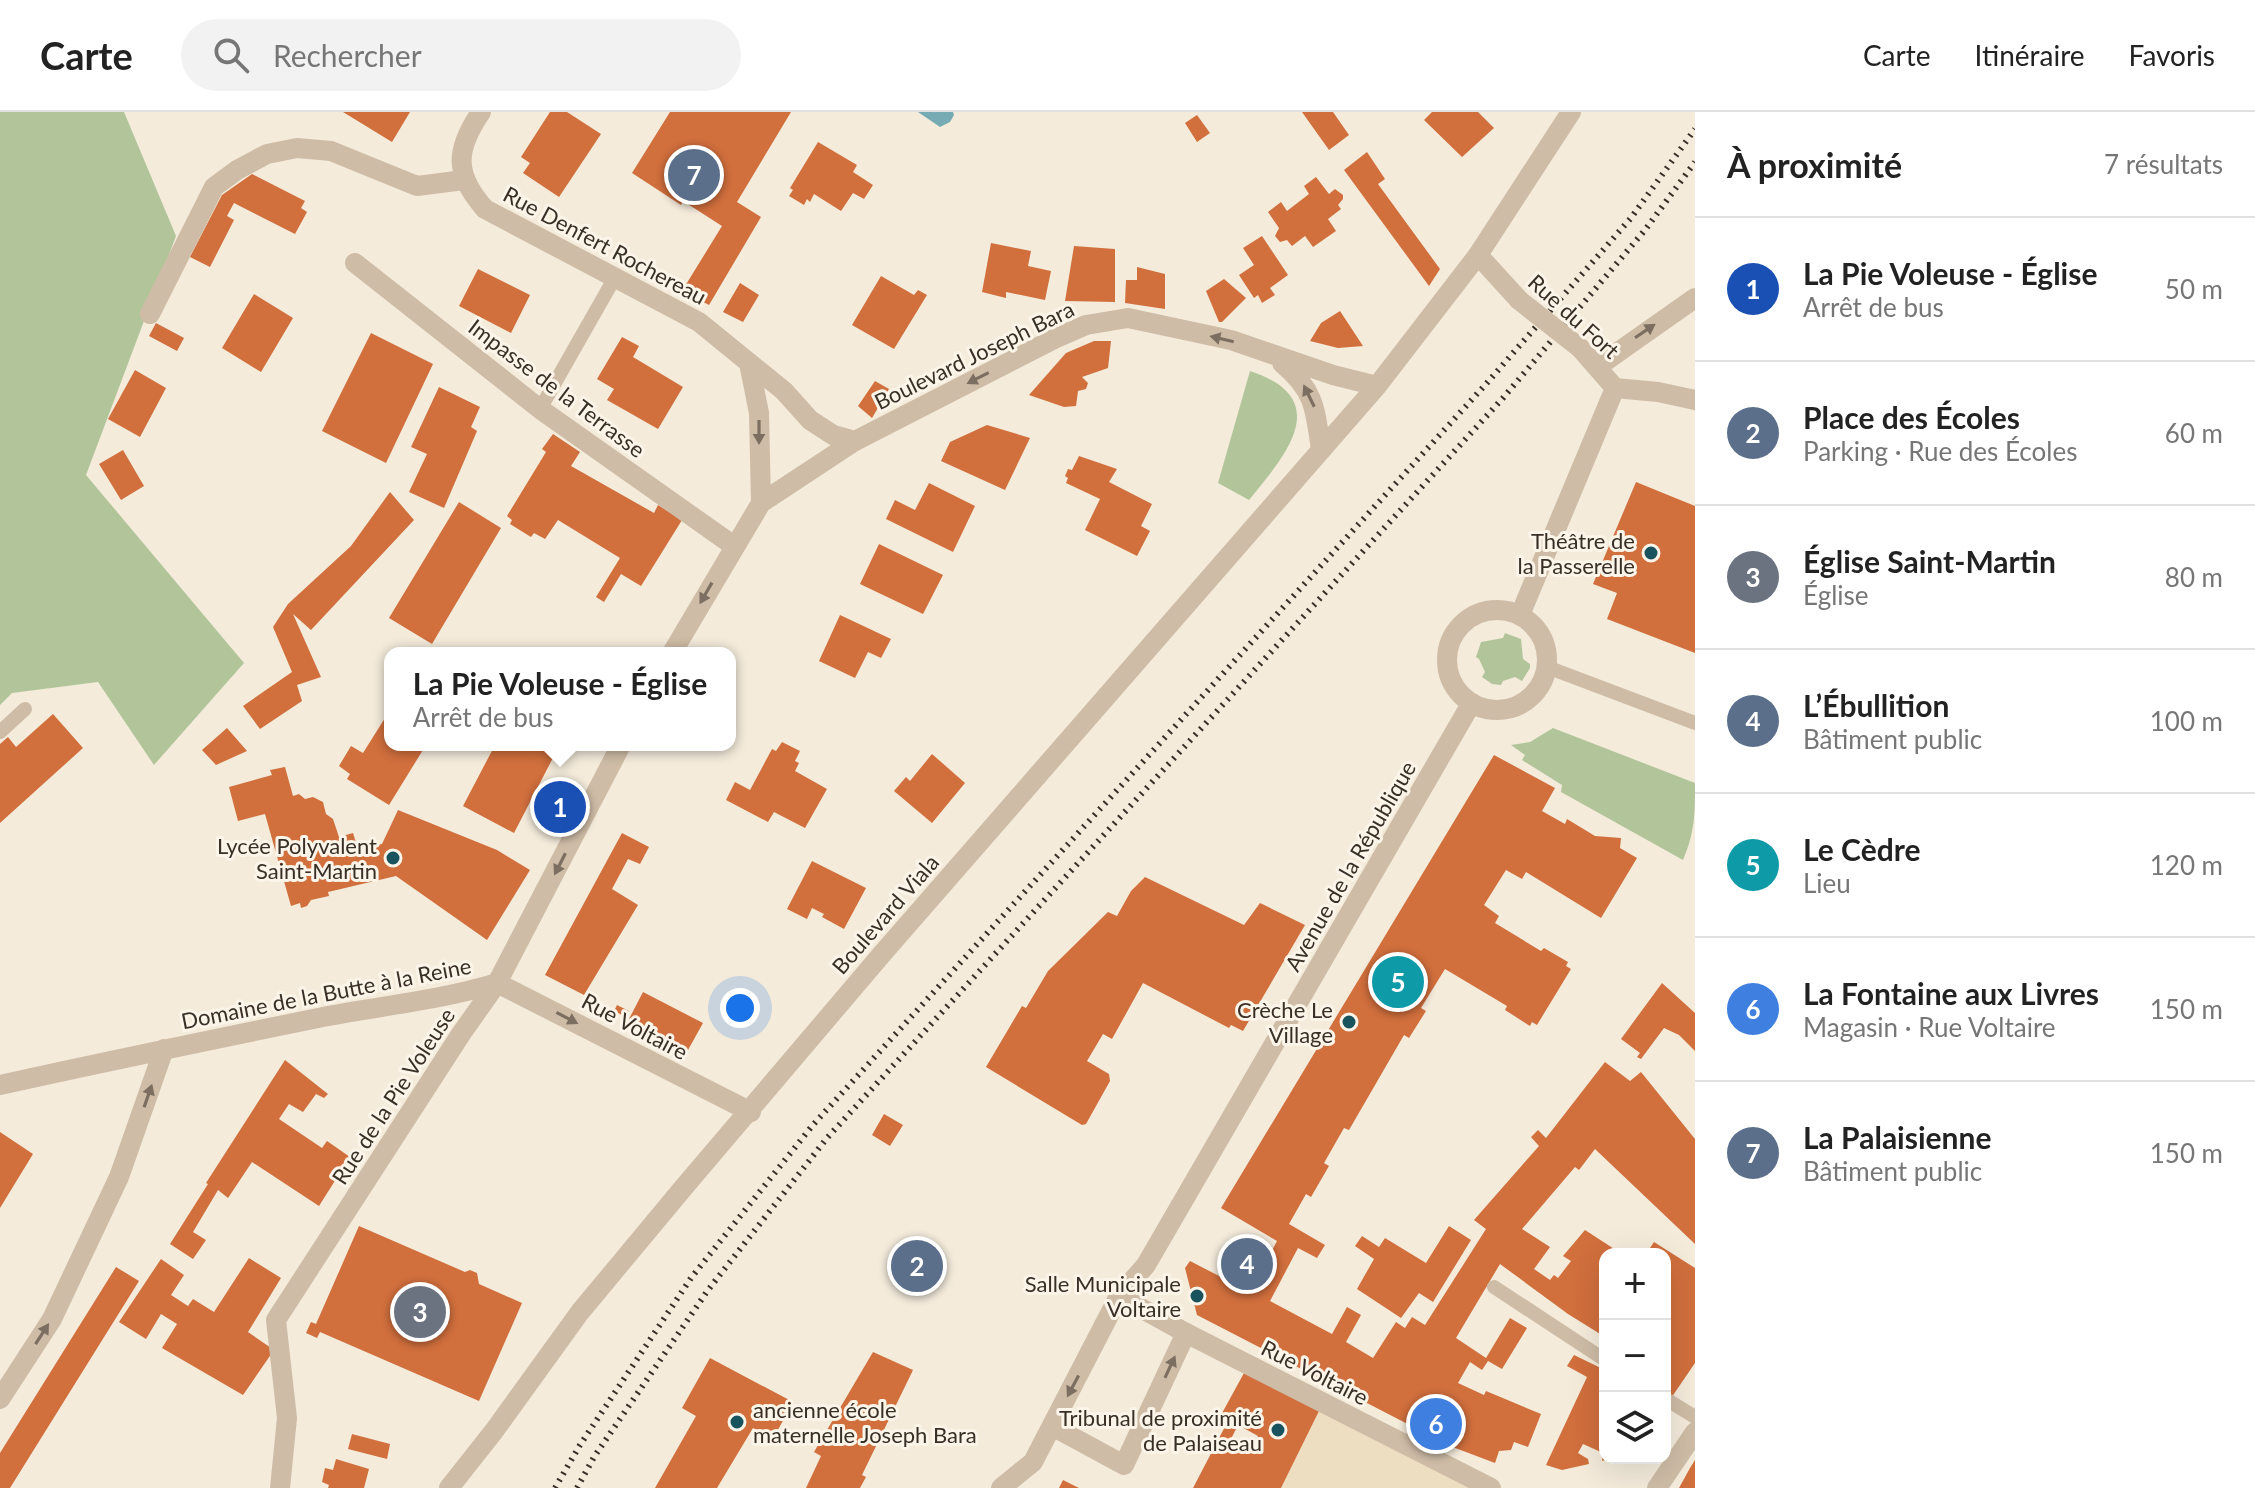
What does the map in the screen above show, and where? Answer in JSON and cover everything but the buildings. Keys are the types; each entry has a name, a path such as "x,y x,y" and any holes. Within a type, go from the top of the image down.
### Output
{"street":[{"path":"150,314 214,187 237,170 267,154 297,148 331,151 417,186 464,180 464,136 481,112"},
{"path":"1377,386 1478,255 1571,112"},
{"name":"Rue Denfert Rochereau","path":"464,180 471,194 485,209 699,322 784,391 810,420 833,435 855,441"},
{"name":"Rue du Fort","path":"1478,255 1519,300 1580,348 1615,388 1658,392 1695,400"},
{"name":"Impasse de la Terrasse","path":"355,263 540,409 734,546"},
{"path":"1597,367 1695,298"},
{"name":"Boulevard Joseph Bara","path":"761,503 855,441 1086,325 1128,318 1231,340 1333,375 1377,386"},
{"name":"Boulevard Joseph Bara","path":"1273,355 1301,380 1315,407 1321,450"},
{"path":"675,647 761,503 759,413 749,363"},
{"name":"Boulevard Viala","path":"449,1488 580,1312 882,954 1377,386"},
{"path":"1520,615 1615,388"},
{"path":"1486,610 1504,610 1530,622 1544,642 1547,667 1543,680 1525,702 1498,710 1471,704 1458,692 1449,678 1446,660 1453,635 1470,616 1486,610"},
{"name":"Avenue de la République","path":"1001,1488 1033,1462 1119,1296 1146,1265 1471,704"},
{"name":"Rue de la Pie Voleuse","path":"280,1488 287,1418 276,1320 497,983 618,751"},
{"name":"Rue Voltaire","path":"497,983 751,1112"},
{"name":"Domaine de la Butte à la Reine","path":"0,1085 410,1000 454,995 497,983"},
{"name":"Domaine de la Butte à la Reine","path":"0,1399 52,1319 119,1177 164,1049"},
{"name":"Rue Voltaire","path":"1119,1296 1491,1488"},
{"path":"1052,1426 1124,1465 1186,1333"},
{"path":"1657,1488 1695,1432"}],"lane":[{"path":"540,409 614,279"},
{"path":"1547,667 1695,723"},
{"path":"0,732 25,709"},
{"path":"1494,1287 1599,1356"},
{"path":"1671,1402 1695,1417"}],"green space":[{"path":"0,112 124,112 176,236 86,475 244,663 154,765 98,682 12,693 0,705"},
{"path":"1250,371 1276,383 1291,397 1297,412 1288,447 1249,500 1218,483"},
{"path":"1505,633 1521,639 1523,659 1530,664 1530,668 1522,681 1515,677 1503,681 1501,685 1492,684 1482,677 1485,672 1476,657 1481,642 1503,638"},
{"path":"1553,728 1695,783 1694,823 1683,860 1561,792 1562,785 1522,760 1525,755 1511,745 1530,742"}],"shaded area":[{"path":"1319,1411 1471,1488 1281,1488"}],"water":[{"path":"918,112 953,112 954,115 950,122 940,127"}],"railway":[{"path":"555,1488 691,1278 812,1126 1486,384 1631,218 1695,129"},
{"path":"577,1488 594,1457 708,1290 827,1138 1503,398 1645,230 1695,162"}],"place":[{"name":"La Palaisienne","path":"694,175"},
{"name":"Théâtre de la Passerelle","path":"1651,553"},
{"name":"La Pie Voleuse - Église","path":"560,807"},
{"name":"Lycée Polyvalent Saint-Martin","path":"393,858"},
{"name":"Le Cèdre","path":"1398,982"},
{"name":"Crèche Le Village","path":"1349,1022"},
{"name":"L’Ébullition","path":"1247,1264"},
{"name":"Place des Écoles","path":"917,1266"},
{"name":"Salle Municipale Voltaire","path":"1197,1296"},
{"name":"Église Saint-Martin","path":"420,1312"},
{"name":"ancienne école maternelle Joseph Bara","path":"737,1422"},
{"name":"La Fontaine aux Livres","path":"1436,1424"},
{"name":"Tribunal de proximité de Palaiseau","path":"1278,1430"}]}
